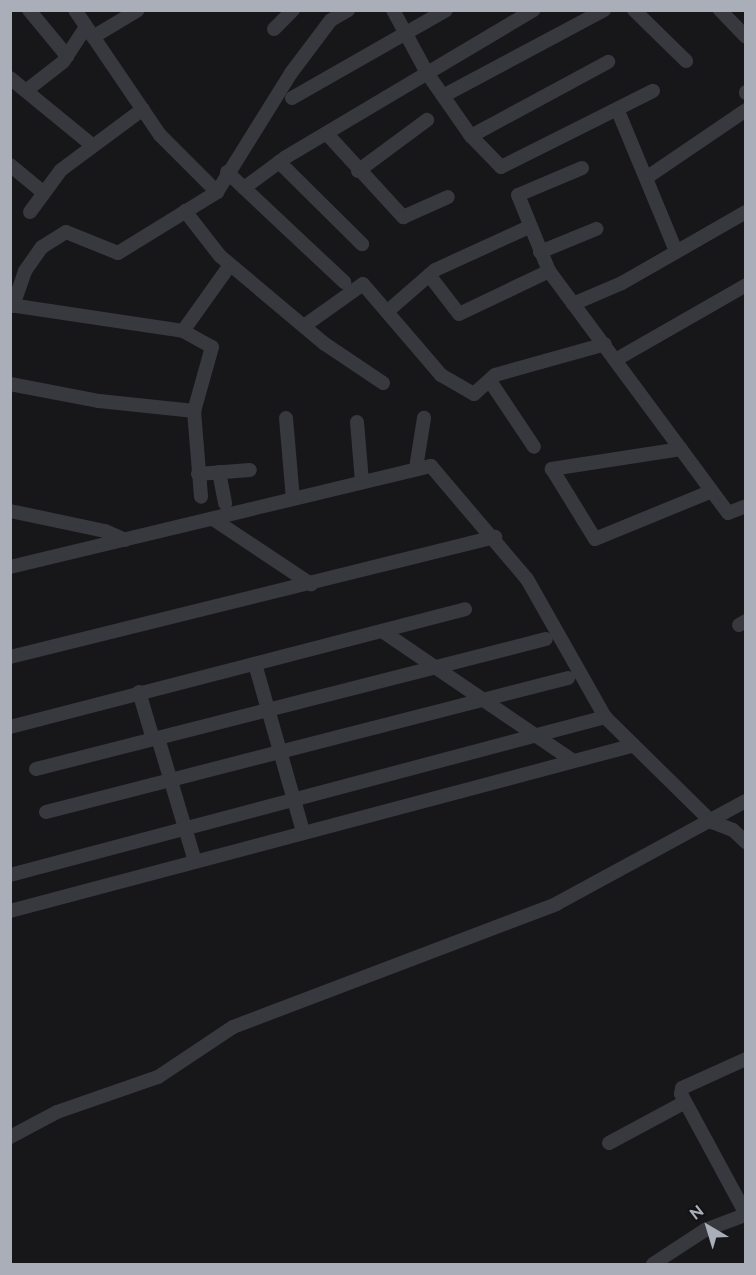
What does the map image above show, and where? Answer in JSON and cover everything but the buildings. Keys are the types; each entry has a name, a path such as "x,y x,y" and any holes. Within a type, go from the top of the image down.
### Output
{"street":[{"path":"29,10 67,56"},
{"path":"75,10 160,135 217,192"},
{"path":"27,90 67,56 90,32 138,10"},
{"path":"274,29 293,10"},
{"path":"201,497 194,411 212,347 183,331 12,306 37,255 66,232 118,253 217,192 227,171 297,64 331,20 348,10"},
{"path":"393,10 427,74 471,136 501,167 618,111 653,91"},
{"path":"292,98 404,32 447,10"},
{"path":"244,188 279,162 534,10"},
{"path":"443,96 604,10"},
{"path":"634,10 686,61"},
{"path":"720,10 746,37"},
{"path":"471,136 608,62"},
{"path":"10,78 93,146"},
{"path":"30,212 61,170 143,109"},
{"path":"646,178 746,110"},
{"path":"618,111 676,251"},
{"path":"358,171 427,120"},
{"path":"327,134 358,171 403,217 448,197"},
{"path":"279,162 362,244"},
{"path":"10,165 44,193"},
{"path":"582,168 518,195 529,227 549,271 617,359 728,513 746,506"},
{"path":"227,171 344,282"},
{"path":"185,212 230,264 304,326 383,383"},
{"path":"573,303 622,283 746,212"},
{"path":"389,310 429,275 529,227"},
{"path":"540,252 596,229"},
{"path":"183,331 230,264"},
{"path":"429,275 459,314 549,271"},
{"path":"304,326 363,284 389,310 441,375 463,391 474,394 505,372 605,344"},
{"path":"617,359 746,285"},
{"path":"490,381 534,447"},
{"path":"10,384 99,401 194,411"},
{"path":"286,418 293,499"},
{"path":"416,468 424,418"},
{"path":"357,422 362,482"},
{"path":"681,449 552,469 595,539 712,490"},
{"path":"10,567 432,466 495,537 527,579 605,717 631,746 712,822 734,830 746,842"},
{"path":"198,474 250,470"},
{"path":"219,472 225,503"},
{"path":"10,511 105,531 125,540"},
{"path":"213,519 311,584"},
{"path":"10,657 495,537"},
{"path":"10,727 465,609"},
{"path":"382,631 432,668 573,761"},
{"path":"36,769 546,639"},
{"path":"255,664 303,831"},
{"path":"46,812 482,702 568,678"},
{"path":"140,692 187,829 195,861"},
{"path":"10,875 605,717"},
{"path":"10,911 303,831 631,746"},
{"path":"10,1137 57,1112 158,1077 233,1027 555,903 712,822 746,801"},
{"path":"653,1264 705,1230 745,1214 685,1102 682,1088 746,1059"},
{"path":"609,1143 685,1102"}]}
